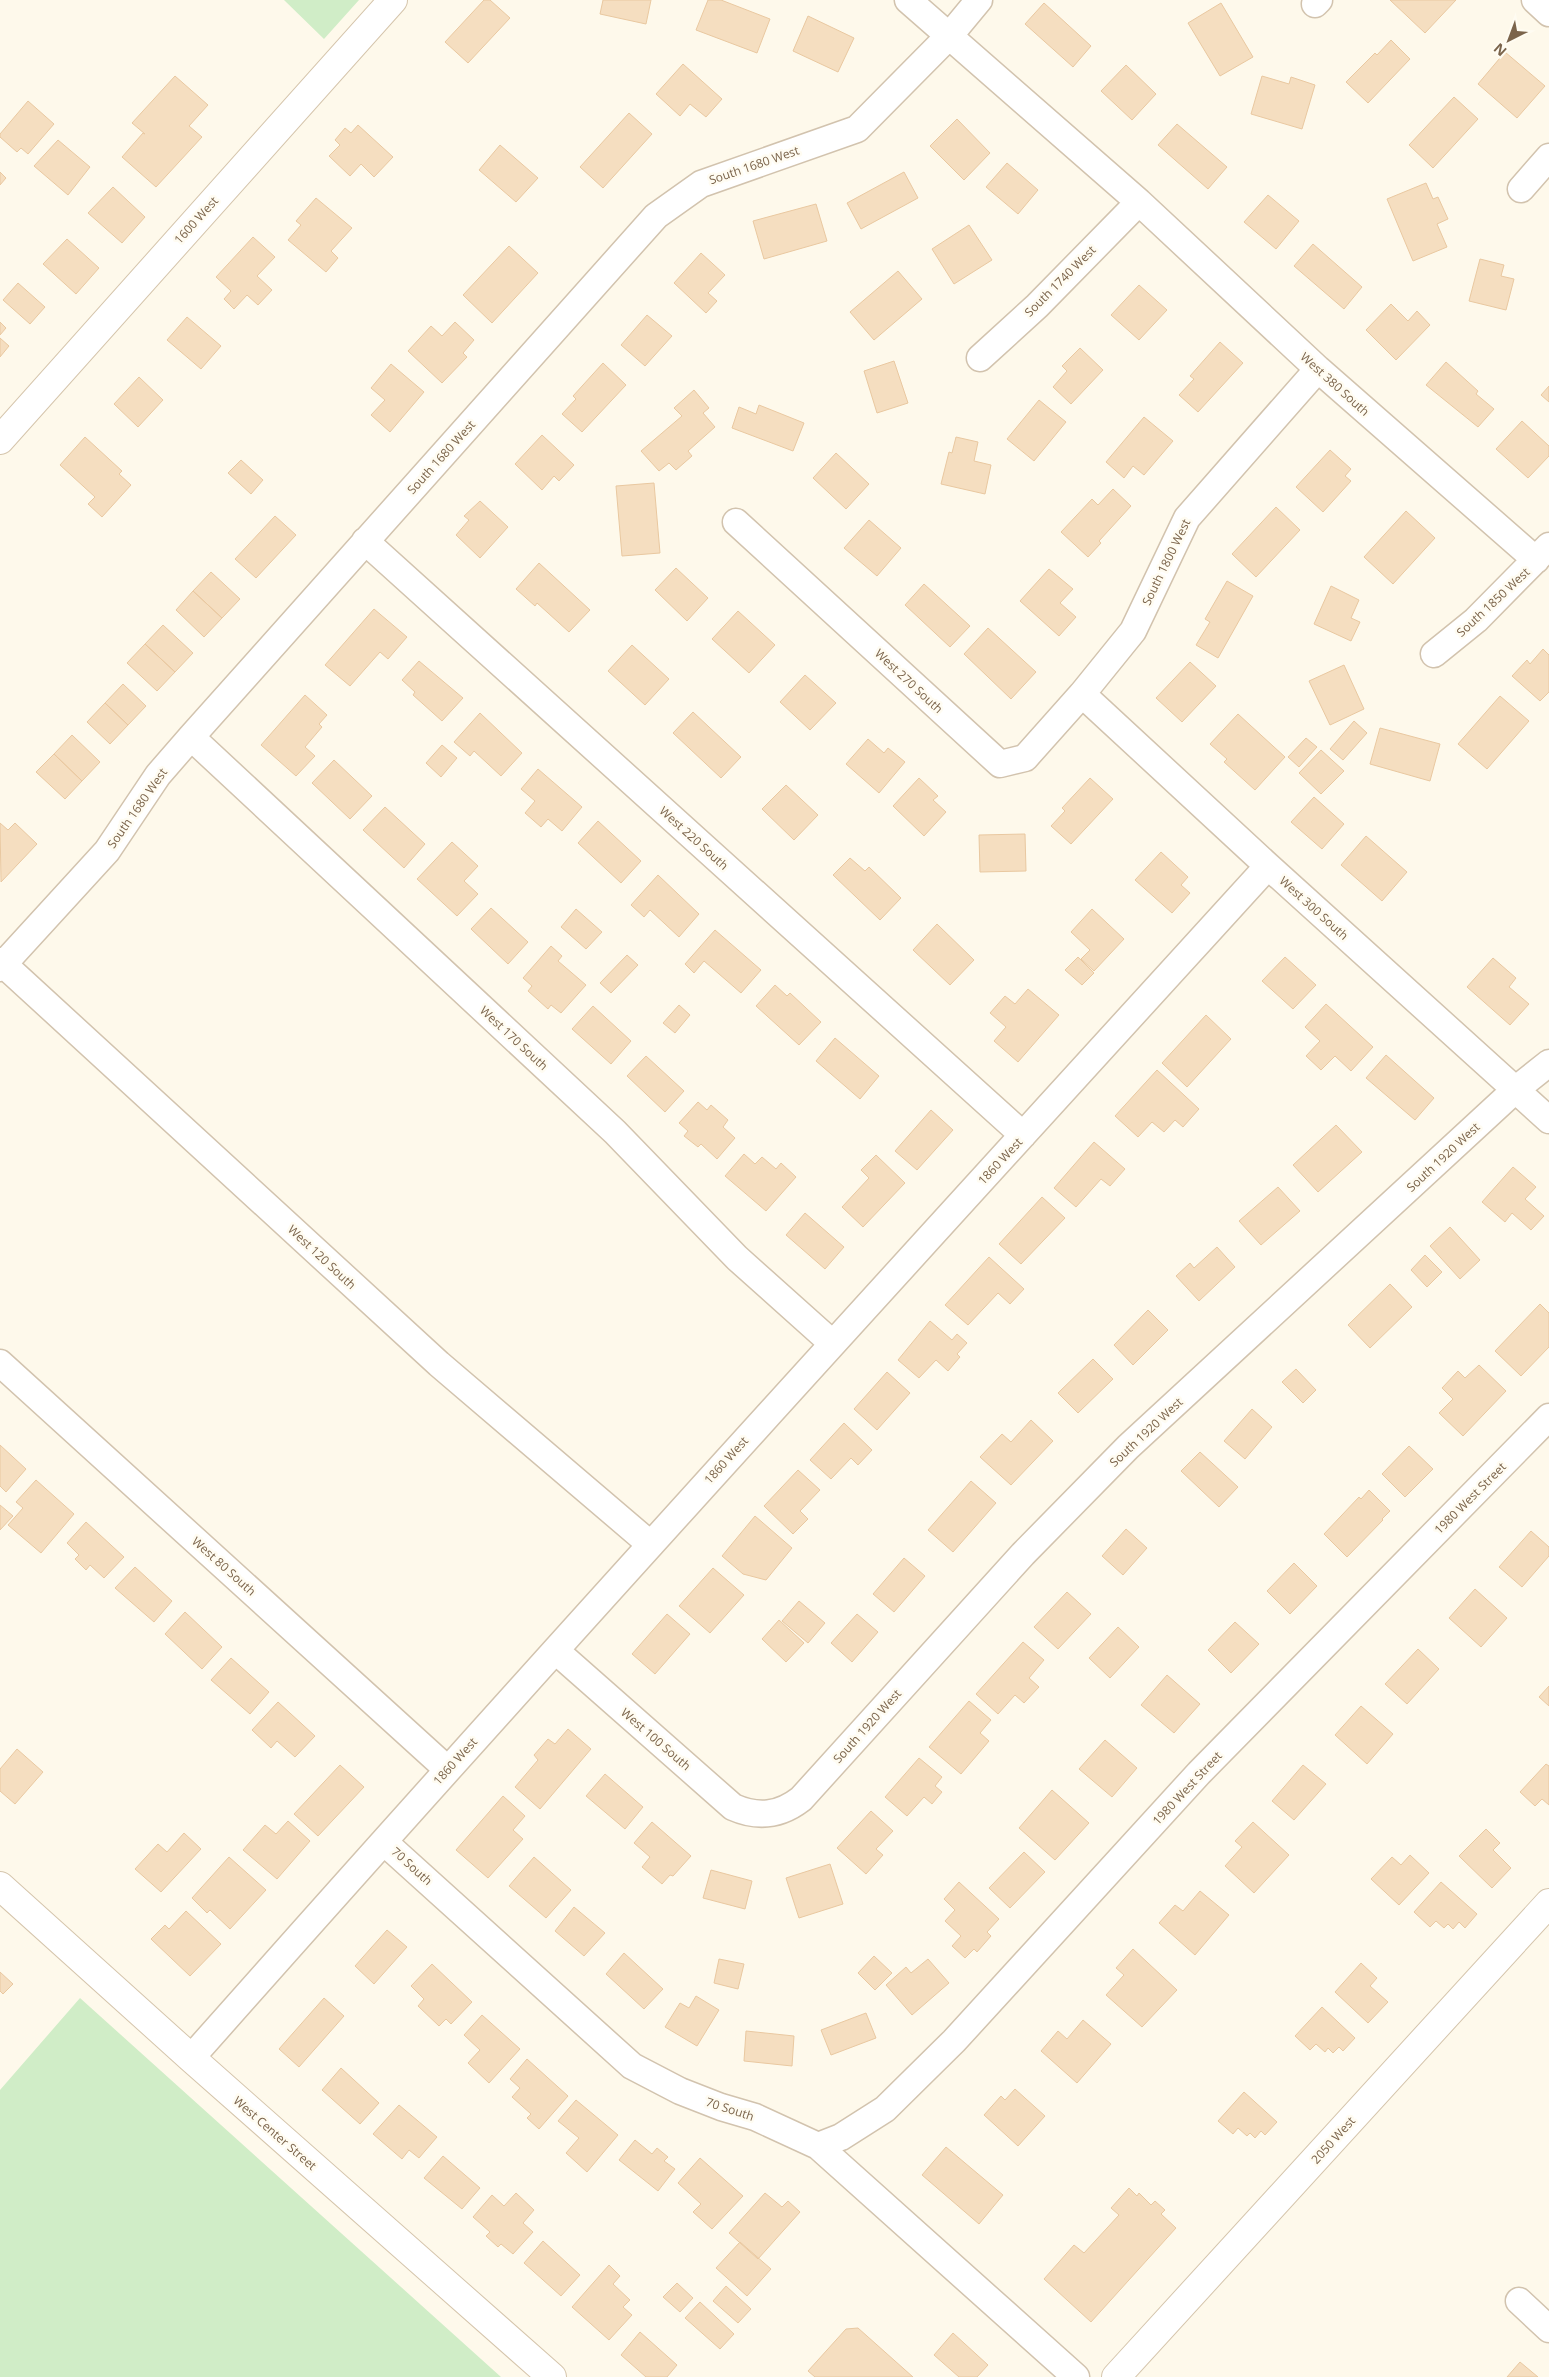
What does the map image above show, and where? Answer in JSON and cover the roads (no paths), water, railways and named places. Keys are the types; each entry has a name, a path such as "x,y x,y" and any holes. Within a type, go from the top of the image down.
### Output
{"street":[{"name":"1600 West","path":"0,440 393,0"},
{"path":"908,0 1138,202"},
{"name":"South 1680 West","path":"1,965 107,851 158,775 191,737 656,216 701,184 857,129 950,35 980,0"},
{"path":"1535,0 1549,13"},
{"path":"1521,189 1549,158"},
{"name":"South 1740 West","path":"980,358 1036,306 1138,202"},
{"name":"West 380 South","path":"1138,202 1318,369 1542,553"},
{"name":"South 1800 West","path":"1082,694 1133,631 1187,518 1318,369"},
{"name":"West 270 South","path":"736,522 1000,764 1025,758 1082,694"},
{"name":"West 220 South","path":"365,542 1023,1135"},
{"name":"South 1850 West","path":"1434,654 1476,620 1542,553"},
{"name":"West 300 South","path":"1082,694 1268,866 1549,1120"},
{"name":"West 170 South","path":"191,737 615,1132 737,1258 832,1343"},
{"name":"1860 West","path":"191,2058 447,1769 556,1651 650,1544 1268,866"},
{"name":"West 120 South","path":"1,965 439,1364 650,1544"},
{"name":"South 1920 West","path":"761,1815 776,1813 790,1808 801,1799 1023,1554 1128,1448 1515,1090 1549,1063"},
{"name":"West 80 South","path":"0,1363 447,1769"},
{"name":"1980 West Street","path":"818,2146 841,2137 885,2109 948,2047 1199,1773 1549,1418"},
{"name":"West 100 South","path":"556,1651 733,1807 747,1813 761,1815"},
{"name":"70 South","path":"384,1842 632,2066 680,2092 755,2117 818,2146 1076,2377"},
{"name":"West Center Street","path":"0,1886 191,2058 552,2377"},
{"name":"2050 West","path":"1116,2377 1549,1904"},
{"path":"1519,2301 1549,2329"}]}
